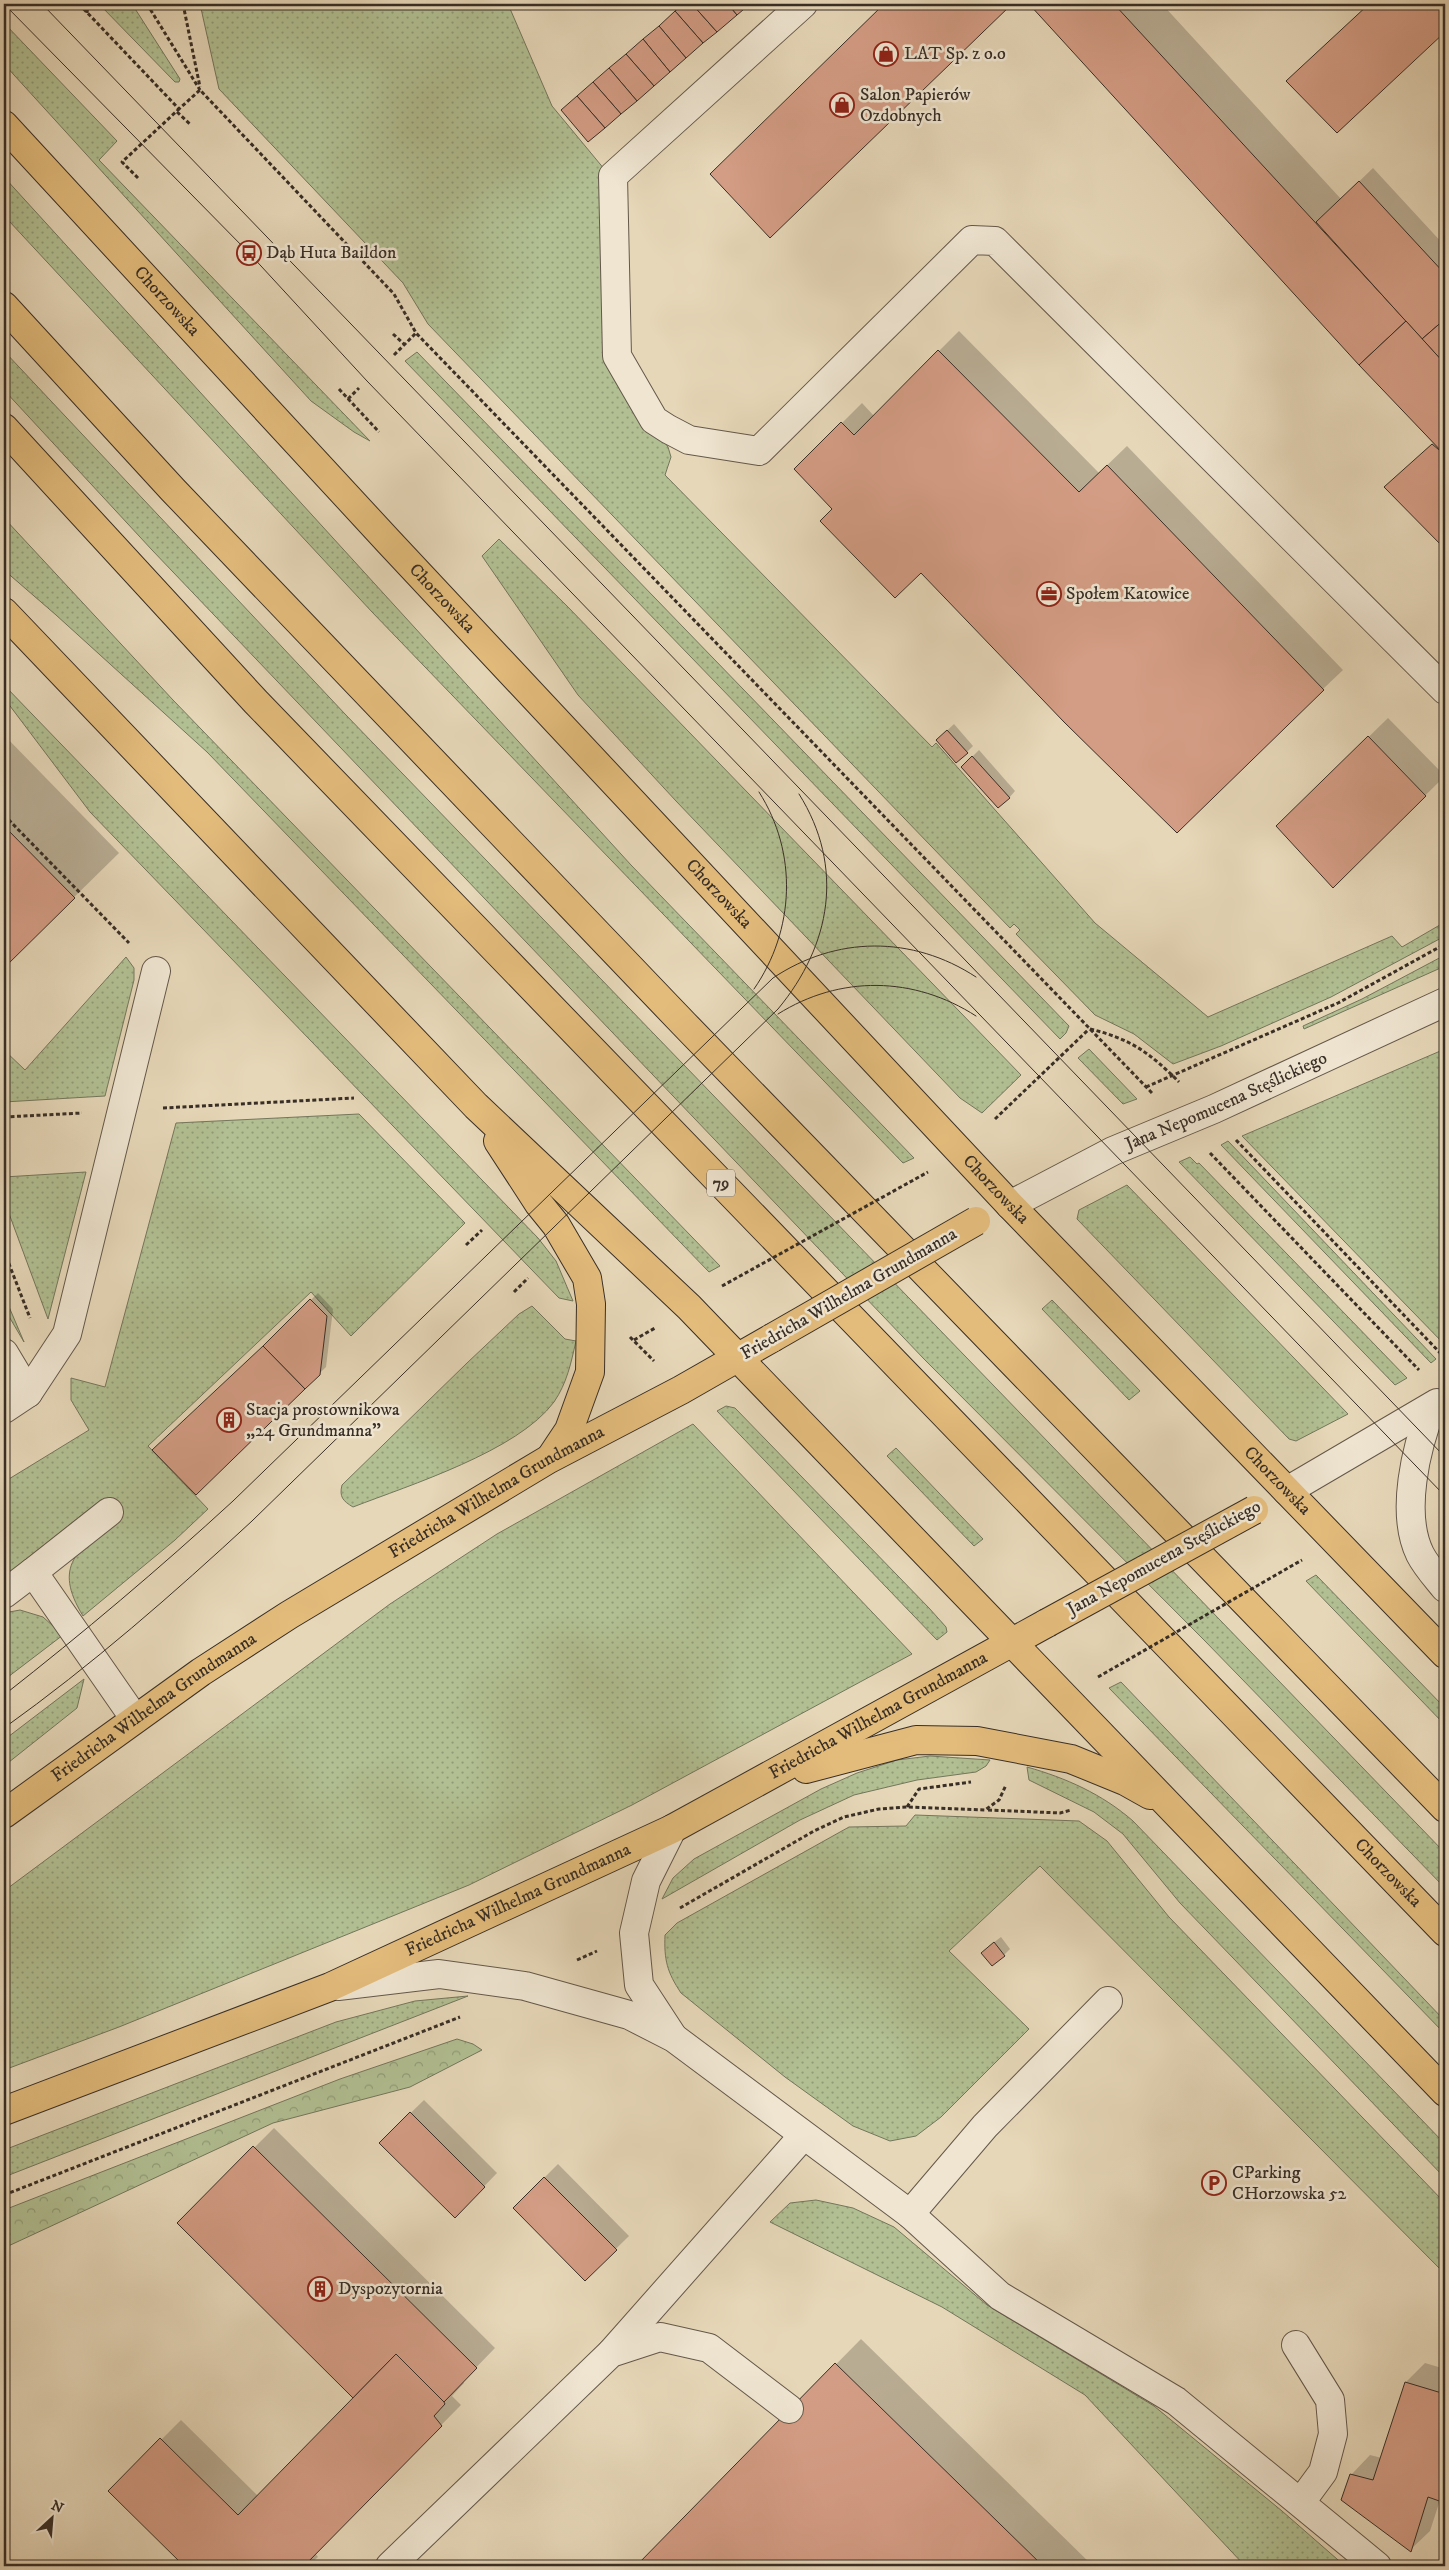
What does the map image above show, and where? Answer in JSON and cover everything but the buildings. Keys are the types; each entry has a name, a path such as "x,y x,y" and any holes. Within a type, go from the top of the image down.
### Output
{"main road":[{"name":"Chorzowska","path":"4,125 409,564 1010,1205 1445,1654"},
{"path":"4,306 173,490 656,995 1445,1808"},
{"name":"Chorzowska","path":"4,428 256,702 1445,1932"},
{"path":"4,612 476,1106 662,1279 1445,2092"},
{"path":"476,1106 539,1204 556,1225 587,1278 592,1327 590,1372 569,1430 549,1459"},
{"name":"Friedricha Wilhelma Grundmanna","path":"4,1814 201,1672 289,1615 549,1459 738,1358 976,1221 1010,1205"},
{"name":"Jana Nepomucena Stęślickiego","path":"1012,1642 1287,1491"},
{"name":"Friedricha Wilhelma Grundmanna","path":"4,2111 330,1987 672,1829 1012,1642"},
{"path":"759,1782 916,1740 977,1741 1071,1759 1125,1781 1176,1811"}],"street":[{"path":"803,4 614,176 617,356 654,420 689,440 759,451 972,240 995,241 1445,690"},
{"path":"4,1409 28,1393 68,1334 156,971"},
{"name":"Jana Nepomucena Stęślickiego","path":"1010,1205 1113,1151 1214,1109 1445,1002"},
{"path":"4,1353 28,1393"},
{"path":"1439,1402 1422,1433 1415,1460 1412,1516 1414,1536 1420,1555 1445,1588"},
{"name":"Jana Nepomucena Stęślickiego","path":"1287,1491 1439,1402"},
{"path":"4,1594 109,1512"},
{"path":"33,1572 135,1719"},
{"path":"672,1829 646,1881 634,1933 639,1985 674,2038"},
{"path":"330,1987 439,1974 525,1986 629,2015 674,2038 910,2214 1000,2296 1176,2402 1301,2502 1377,2566"},
{"path":"910,2214 985,2126 1108,2001"},
{"path":"390,2566 610,2353 803,2136"},
{"path":"610,2353 660,2337 709,2348 789,2409"},
{"path":"1296,2345 1330,2400 1333,2434 1323,2472 1301,2502"}],"path":[{"path":"79,4 191,125"},
{"path":"87,13 88,4"},
{"path":"148,4 200,90 394,294 416,333 1152,1093"},
{"path":"183,4 200,90"},
{"path":"138,178 122,162 200,90"},
{"path":"394,355 416,333"},
{"path":"393,334 404,344"},
{"path":"348,399 359,388"},
{"path":"339,389 379,432"},
{"path":"4,815 156,971"},
{"path":"1146,1087 1171,1074 1338,1002 1445,944"},
{"path":"1089,1029 1116,1035 1133,1043 1180,1082"},
{"path":"995,1119 1089,1029"},
{"path":"4,1118 354,1098"},
{"path":"1236,1140 1445,1358"},
{"path":"1207,1150 1420,1370"},
{"path":"722,1286 928,1172"},
{"path":"466,1245 482,1230"},
{"path":"4,1251 48,1364"},
{"path":"514,1292 528,1278"},
{"path":"634,1340 656,1327"},
{"path":"628,1335 654,1361"},
{"path":"1098,1677 1302,1560"},
{"path":"907,1807 919,1789 980,1782"},
{"path":"985,1810 999,1800 1006,1784"},
{"path":"679,1908 833,1822 867,1811 907,1807 1060,1813 1071,1810"},
{"path":"573,1962 606,1947"},
{"path":"4,2195 466,2015"}],"green space":[{"path":"99,4 132,4 180,79 179,82 175,82"},
{"path":"200,4 508,4 552,106 605,170 607,359 668,447 671,457 665,475 932,747 936,743 1095,923 1208,1017 1392,936 1402,947 1445,922 1445,936 1331,997 1221,1046 1173,1064 1134,1034 1095,1015 1016,934 1020,930 1014,924 1010,928 428,324 403,283 219,89"},
{"path":"4,23 117,141 99,160 370,441 354,432 311,401 4,64"},
{"path":"4,177 631,865 914,1158 903,1163 372,612 9,221 4,224"},
{"path":"4,351 345,714 1445,1853 1445,1888 1205,1641 924,1359 152,550 4,390"},
{"path":"417,352 1069,1026 1066,1033 1060,1039 405,361"},
{"path":"4,518 173,700 720,1266 709,1272 207,752 4,570"},
{"path":"499,539 567,606 1021,1075 982,1113 960,1098 676,801 578,695 482,556"},
{"path":"4,685 538,1238 556,1261 573,1301 559,1298 90,812 4,698"},
{"path":"1445,955 1445,966 1304,1029 1303,1026 1362,999"},
{"path":"126,957 134,968 134,980 105,1096 4,1102 4,1050 25,1070"},
{"path":"1089,1049 1137,1099 1123,1104 1078,1058"},
{"path":"1445,1049 1445,1345 1242,1136"},
{"path":"359,1114 465,1223 351,1336 311,1292 148,1446 208,1509 175,1540 83,1616 74,1598 70,1584 70,1571 74,1560 81,1550 116,1518 102,1499 4,1577 4,1482 89,1430 71,1400 71,1378 105,1387 176,1123"},
{"path":"1228,1141 1436,1359 1431,1363 1221,1145"},
{"path":"1190,1157 1197,1164 1199,1163 1407,1378 1395,1385 1179,1162"},
{"path":"86,1172 48,1319 4,1200 4,1177"},
{"path":"1127,1185 1348,1414 1296,1441 1289,1439 1077,1219 1079,1210"},
{"path":"4,1295 24,1342 4,1308"},
{"path":"1052,1300 1140,1391 1129,1400 1042,1309"},
{"path":"532,1306 565,1339 576,1341 562,1388 554,1402 537,1420 490,1451 461,1465 353,1507 344,1501 341,1493 342,1485 519,1314"},
{"path":"726,1406 735,1408 929,1608 946,1627 947,1632 937,1640 717,1411"},
{"path":"693,1424 912,1654 632,1805 469,1885 119,2027 4,2070 4,1891 390,1604 497,1534"},
{"path":"896,1448 983,1539 974,1546 887,1456"},
{"path":"1316,1575 1445,1708 1445,1725 1306,1581"},
{"path":"20,1610 43,1617 63,1635 4,1680 4,1613"},
{"path":"84,1679 77,1708 4,1766 4,1740"},
{"path":"1121,1682 1445,2021 1445,2034 1109,1688"},
{"path":"930,1756 990,1760 986,1766 976,1772 917,1780 854,1795 800,1820 662,1899 673,1878 694,1859 821,1789 857,1773 897,1760"},
{"path":"1027,1767 1056,1776 1083,1788 1109,1803 1133,1821 1445,2144 1445,2178 1180,1903 1123,1834 1094,1812 1029,1780"},
{"path":"915,1815 1079,1821 1107,1841 1169,1917 1445,2203 1445,2274 1040,1866 949,1951 1029,2029 941,2117 916,2136 890,2141 853,2126 785,2077 681,1993 672,1979 665,1952 665,1935 677,1923 849,1827 906,1826"},
{"path":"468,1996 4,2177 4,2150 336,2022 415,2001"},
{"path":"457,2039 473,2044 482,2050 410,2087 273,2123 4,2248 4,2210 340,2079"},
{"path":"816,2200 853,2208 894,2227 987,2305 1154,2406 1282,2511 1345,2566 1245,2566 1085,2395 942,2307 770,2222 790,2203"}],"tram line":[{"path":"4,4 249,253 367,381 1445,1496"},
{"path":"42,4 1445,1457"},
{"path":"754,989 768,966 778,942 784,917 786,891 785,866 780,840 772,816 759,792"},
{"path":"4,1728 69,1679 131,1628 252,1521 778,1009 796,984 810,959 820,932 826,905 827,877 823,849 813,822 799,794"},
{"path":"4,1695 120,1600 233,1501 773,978 797,964 822,954 848,948 874,946 900,948 926,954 951,963 976,977"},
{"path":"778,1014 802,1001 826,992 877,985 928,993 976,1016"}],"place":[{"name":"LAT Sp. z o.o","path":"886,54"},
{"name":"Salon Papierów Ozdobnych","path":"842,105"},
{"name":"Dąb Huta Baildon","path":"249,253"},
{"name":"Społem Katowice","path":"1049,594"},
{"name":"Stacja prostownikowa „24 Grundmanna”","path":"229,1420"},
{"name":"CParking CHorzowska 52","path":"1214,2183"},
{"name":"Dyspozytornia","path":"320,2289"}]}
